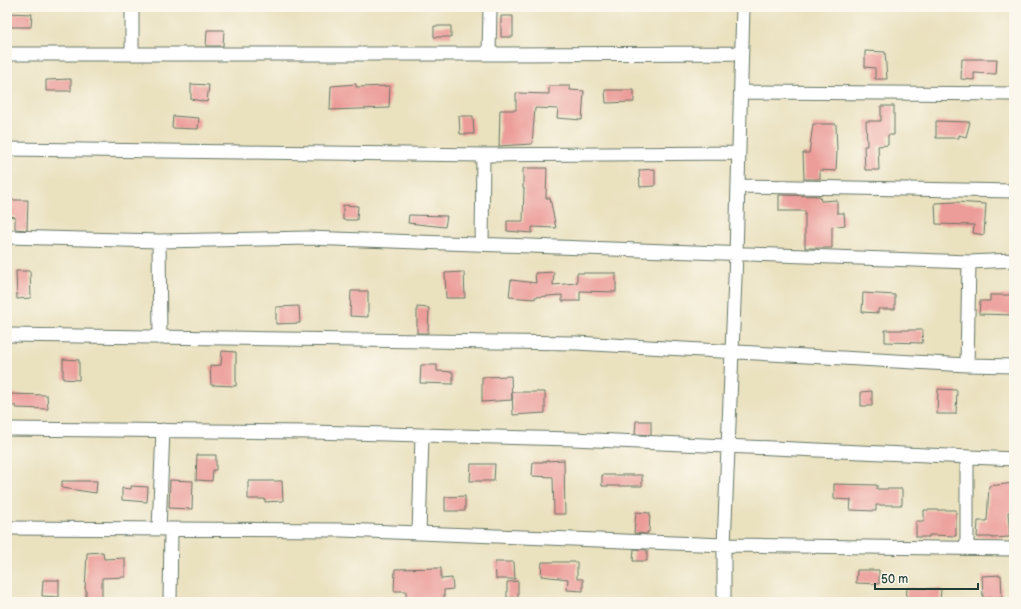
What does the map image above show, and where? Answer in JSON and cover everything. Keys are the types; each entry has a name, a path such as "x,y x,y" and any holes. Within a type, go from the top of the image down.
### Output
{"street":[{"path":"132,7 132,54"},
{"path":"489,54 490,7"},
{"path":"724,602 724,545 736,254 743,7"},
{"path":"7,54 741,53"},
{"path":"741,92 1014,94"},
{"path":"7,149 483,155 739,153"},
{"path":"482,244 483,155"},
{"path":"738,186 1014,191"},
{"path":"7,237 159,241 308,238 969,262 1014,260"},
{"path":"159,241 160,338"},
{"path":"967,365 969,262"},
{"path":"7,335 576,342 967,365 1014,366"},
{"path":"7,429 311,432 573,439 1014,459"},
{"path":"163,430 165,529 170,602"},
{"path":"419,533 422,436"},
{"path":"967,458 967,548"},
{"path":"7,528 342,530 724,545 1014,549"}],"building":[{"path":"9,13 32,14 31,27 9,27"},
{"path":"501,16 513,16 513,37 501,37"},
{"path":"434,26 451,26 451,37 434,37"},
{"path":"207,30 224,30 223,46 206,46"},
{"path":"865,51 885,52 887,79 875,79 875,68 865,67"},
{"path":"962,59 997,59 996,74 974,73 974,80 961,79"},
{"path":"71,79 71,91 46,91 46,80"},
{"path":"191,84 209,85 207,102 191,99"},
{"path":"356,84 356,87 390,86 389,108 330,110 331,86"},
{"path":"549,86 570,86 570,90 584,91 582,120 557,118 558,109 535,108 532,144 499,146 500,110 516,110 516,93 549,94"},
{"path":"605,90 634,90 634,102 606,103"},
{"path":"881,106 894,106 894,135 888,135 888,145 878,146 879,170 865,170 864,146 867,146 866,121 881,121"},
{"path":"173,116 199,118 198,129 172,128"},
{"path":"459,116 473,116 474,134 460,134"},
{"path":"936,121 970,122 966,137 959,135 959,138 936,138"},
{"path":"813,124 836,124 836,171 820,170 820,179 804,179 803,153 809,153"},
{"path":"524,168 547,168 546,198 550,198 556,228 532,227 532,233 507,231 507,221 523,221"},
{"path":"655,169 655,186 640,187 639,170"},
{"path":"779,195 820,196 821,201 837,200 837,213 844,213 845,225 832,227 832,248 805,248 805,211 779,211"},
{"path":"7,200 28,200 27,230 15,229 15,217 7,216"},
{"path":"956,202 986,204 984,235 973,233 974,225 936,224 935,203"},
{"path":"343,205 358,206 357,220 343,220"},
{"path":"409,215 447,216 445,227 408,223"},
{"path":"16,271 30,271 31,298 17,299"},
{"path":"464,272 465,298 446,298 445,273"},
{"path":"554,272 553,285 577,283 577,273 616,273 616,292 580,291 580,301 562,301 562,295 535,297 535,299 509,297 511,280 536,283 535,273"},
{"path":"351,291 368,291 368,317 350,316"},
{"path":"863,293 895,295 895,309 878,309 878,313 862,312"},
{"path":"990,295 1014,295 1014,315 979,314 980,301 990,301"},
{"path":"299,306 300,323 276,324 276,307"},
{"path":"417,307 429,308 428,333 417,333"},
{"path":"885,330 923,330 922,343 885,342"},
{"path":"222,351 236,352 236,386 211,385 210,366 221,365"},
{"path":"63,359 79,360 79,380 63,379"},
{"path":"421,365 437,365 437,371 453,372 453,384 420,383"},
{"path":"511,376 512,400 482,402 482,377"},
{"path":"938,389 957,390 956,414 937,414"},
{"path":"872,391 872,406 861,406 861,392"},
{"path":"512,392 545,392 545,413 513,415"},
{"path":"7,394 47,395 48,409 16,408 16,406 7,406"},
{"path":"636,421 651,421 651,435 635,434"},
{"path":"197,455 216,455 216,470 213,470 212,481 196,480"},
{"path":"564,460 565,514 554,514 553,477 532,476 533,462"},
{"path":"471,464 495,464 494,481 470,481"},
{"path":"602,475 642,475 642,486 602,486"},
{"path":"170,480 193,481 192,509 169,508"},
{"path":"62,481 97,481 96,493 62,488"},
{"path":"248,481 282,481 283,501 265,502 265,499 248,499"},
{"path":"1014,483 1014,512 1008,512 1010,537 977,537 978,521 987,521 989,486"},
{"path":"834,484 877,485 877,489 902,489 902,505 876,505 876,511 850,510 851,500 834,499"},
{"path":"131,486 148,487 147,502 122,500 122,488 131,489"},
{"path":"465,496 465,511 445,511 445,497"},
{"path":"924,510 956,510 956,536 929,535 929,537 916,537 916,521 924,521"},
{"path":"636,512 650,513 649,532 647,532 647,534 634,533"},
{"path":"634,549 647,550 647,561 633,561"},
{"path":"103,552 104,559 125,558 125,577 102,578 102,602 86,602 85,589 87,553"},
{"path":"495,562 514,562 515,579 496,579"},
{"path":"542,562 577,562 577,579 583,579 583,591 567,590 568,579 541,576"},
{"path":"441,568 441,579 452,578 453,589 444,590 444,601 420,602 420,598 406,598 406,591 394,591 395,569"},
{"path":"857,570 879,570 879,584 856,583"},
{"path":"1001,575 1002,597 983,598 982,576"},
{"path":"43,580 59,580 59,597 42,596"},
{"path":"518,581 518,598 507,598 507,582"},
{"path":"907,588 941,589 940,602 906,602"}]}
